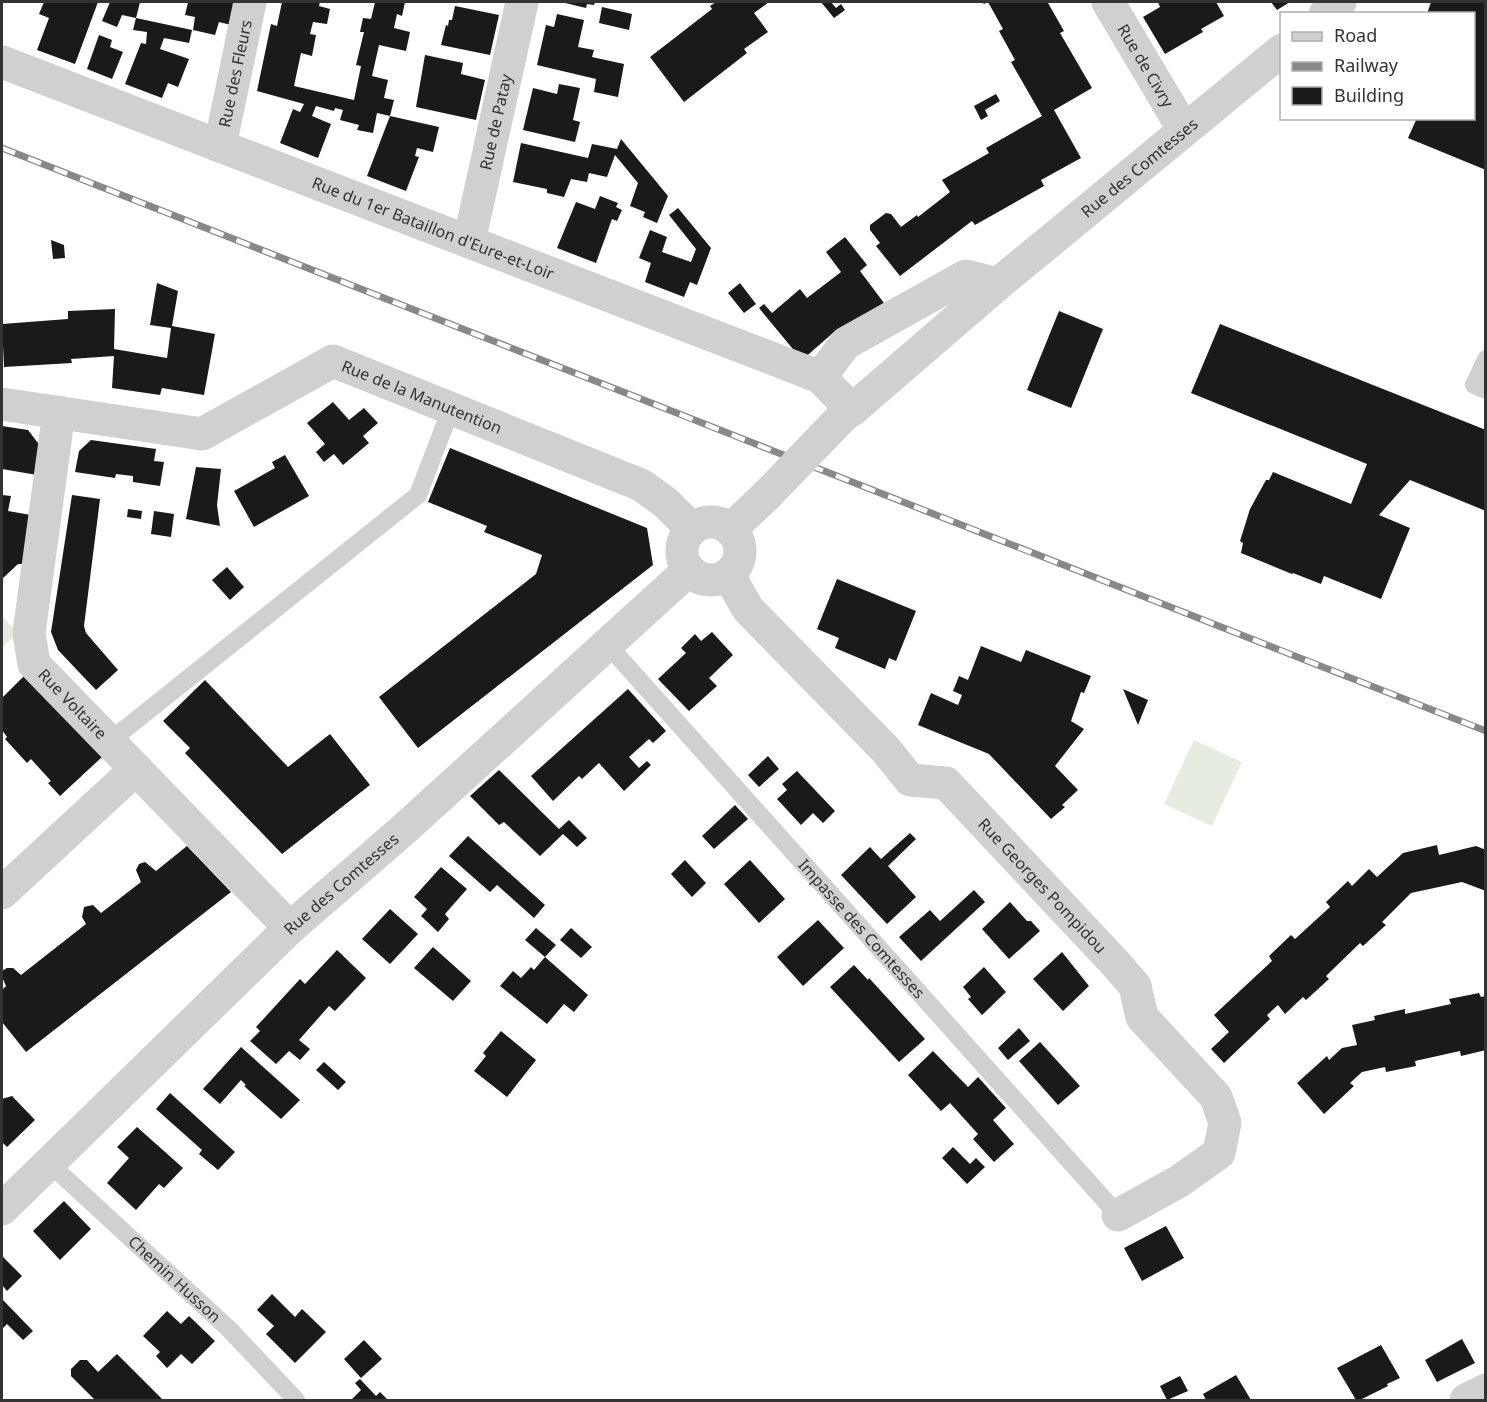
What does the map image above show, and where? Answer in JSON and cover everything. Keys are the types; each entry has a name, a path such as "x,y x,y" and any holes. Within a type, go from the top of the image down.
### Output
{"street":[{"name":"Rue des Fleurs","path":"220,146 250,2"},
{"name":"Rue de Patay","path":"469,242 522,2"},
{"name":"Rue de Civry","path":"1108,2 1184,130"},
{"path":"1328,12 1340,2"},
{"name":"Rue des Comtesses","path":"730,530 848,412 998,284 1280,51"},
{"name":"Rue du 1er Bataillon d'Eure-et-Loir","path":"2,62 820,376 848,412"},
{"path":"820,376 846,343 966,276 998,284"},
{"name":"Rue de la Manutention","path":"2,404 202,434 333,361 642,485 666,503 692,529"},
{"name":"Rue Voltaire","path":"59,412 29,633 34,664 290,927"},
{"path":"715,523 730,530 735,537 739,553 734,569 712,580 703,579 689,570 682,553 683,544 692,529 699,525 715,523"},
{"name":"Rue des Comtesses","path":"2,1209 290,927 402,831 689,570"},
{"name":"Rue Georges Pompidou","path":"728,574 748,609 886,750 910,780 946,783 1116,964 1135,986 1142,1017 1216,1097 1225,1123 1219,1153 1178,1182 1118,1215"},
{"path":"2,893 136,768"},
{"path":"1466,1401 1485,1390"}],"lane":[{"path":"1485,359 1474,385 1485,390"},
{"path":"110,741 418,495 451,409"},
{"name":"Impasse des Comtesses","path":"607,644 1118,1215"},
{"name":"Chemin Husson","path":"49,1163 229,1329 296,1401"}],"shaded area":[{"path":"2,616 18,633 2,648"},
{"path":"1194,740 1242,762 1212,826 1164,804"}],"building":[{"path":"44,2 98,2 75,64 37,50 49,18 39,14"},
{"path":"110,2 140,2 136,18 122,15 117,27 102,21"},
{"path":"188,2 236,2 231,25 219,22 215,35 193,30 195,17 185,15"},
{"path":"282,2 320,2 319,6 330,9 327,24 313,22 310,34 316,35 312,56 301,53 294,86 354,100 361,66 356,65 364,32 360,32 363,18 371,19 375,2 405,2 402,16 397,14 394,28 410,32 406,51 379,45 372,76 388,80 384,98 394,100 390,116 377,113 373,133 357,130 359,125 340,120 343,110 335,108 334,111 316,106 312,116 331,124 318,158 280,143 293,109 300,112 304,104 257,91 271,24 277,26"},
{"path":"561,2 595,2 594,5 587,4 586,8"},
{"path":"716,2 769,2 754,13 768,32 744,49 747,53 684,102 650,57 712,9 710,6"},
{"path":"821,2 831,2 836,8 841,4 845,10 834,18"},
{"path":"988,2 1050,2 1048,3 1064,31 1060,33 1092,88 1054,110 1081,158 1041,180 1044,186 975,225 972,221 900,276 876,246 880,243 870,230 870,225 886,213 891,214 901,227 917,215 918,217 950,192 942,180 989,153 986,148 1042,116 1011,62 1015,60 999,31 1003,29"},
{"path":"1158,2 1216,2 1224,16 1201,29 1203,32 1165,54 1143,17 1160,7"},
{"path":"1271,2 1290,2 1277,10"},
{"path":"1431,2 1486,2 1486,170 1408,138 1416,120 1475,120 1475,12 1428,12"},
{"path":"455,6 499,15 490,55 441,45 446,25 448,26 449,20 452,20"},
{"path":"602,7 632,14 629,30 599,23"},
{"path":"557,14 584,20 578,47 594,50 592,57 624,64 618,97 594,92 596,79 537,65 546,25 554,27"},
{"path":"136,18 192,30 189,43 164,38 160,49 189,59 178,87 168,83 162,98 125,84 141,43 146,44 147,32 133,30"},
{"path":"99,35 112,40 110,47 123,52 112,79 87,69"},
{"path":"425,55 463,63 461,74 485,80 476,120 416,107"},
{"path":"559,84 580,88 573,120 580,122 575,142 523,130 533,88 557,94"},
{"path":"996,94 1000,101 985,110 988,116 981,120 974,106"},
{"path":"390,116 439,127 433,152 417,148 415,156 419,157 406,191 367,176"},
{"path":"621,139 668,196 657,223 643,217 645,212 630,206 638,183 615,155 607,177 589,173 587,182 571,179 564,197 547,193 547,189 513,182 521,143 588,158 592,144 617,149"},
{"path":"600,196 618,203 616,207 622,210 617,221 612,219 596,263 557,248 576,202 595,209"},
{"path":"678,208 711,248 697,285 690,282 684,297 645,282 651,263 639,258 650,230 667,237 662,252 691,262 696,249 669,215"},
{"path":"845,237 867,265 860,271 884,303 834,332 802,360 759,308 764,304 772,313 800,289 807,298 841,272 826,252"},
{"path":"51,240 64,245 65,258 53,259"},
{"path":"157,283 178,291 172,326 215,334 204,395 162,388 160,395 112,388 114,356 71,359 72,363 4,367 2,324 68,319 68,311 115,309 114,349 167,358 171,328 150,325"},
{"path":"740,283 756,304 744,313 728,293"},
{"path":"1059,311 1103,329 1071,408 1027,390"},
{"path":"1220,324 1486,430 1486,511 1410,480 1379,515 1410,528 1381,599 1324,576 1321,584 1241,553 1243,543 1240,541 1250,509 1273,472 1351,504 1367,464 1191,393"},
{"path":"333,402 349,420 364,408 378,423 363,436 369,443 343,465 334,454 324,462 316,452 325,444 307,423"},
{"path":"2,426 28,430 41,447 37,475 2,469"},
{"path":"91,440 156,449 154,461 164,462 160,486 133,482 133,476 116,474 115,478 75,472 79,451"},
{"path":"450,448 647,528 653,565 418,748 379,697 536,574 542,555 484,532 487,526 428,502"},
{"path":"285,455 309,496 254,527 234,491 275,468 272,462"},
{"path":"196,467 221,469 217,505 220,526 186,519"},
{"path":"2,495 11,496 8,511 31,515 23,564 18,564 2,579"},
{"path":"72,495 100,499 84,626 86,633 118,670 96,690 58,650 51,632"},
{"path":"128,509 142,511 141,519 127,517"},
{"path":"154,511 174,514 171,537 151,534"},
{"path":"227,567 244,587 230,600 212,580"},
{"path":"837,579 916,611 896,661 889,658 885,669 835,648 839,638 817,629"},
{"path":"712,632 733,655 709,678 717,686 689,711 658,679 686,653 681,648 695,634 701,641"},
{"path":"981,646 1021,662 1026,650 1091,676 1084,693 1081,692 1071,721 1084,729 1055,766 1078,790 1062,805 1065,807 1051,819 989,754 918,725 931,693 958,705 962,695 953,691 959,676 968,680"},
{"path":"24,676 102,757 60,796 48,783 51,781 31,759 27,763 5,739 7,737 2,730 2,698"},
{"path":"205,680 288,767 330,734 370,785 282,854 185,753 190,748 163,721"},
{"path":"628,689 666,731 653,743 649,739 629,757 639,768 647,761 651,765 624,791 599,763 582,779 579,776 553,801 531,776"},
{"path":"1123,689 1148,700 1138,725"},
{"path":"768,756 779,769 759,787 748,775"},
{"path":"499,770 559,829 569,820 587,838 577,847 563,834 540,856 504,822 499,825 470,796"},
{"path":"797,771 835,811 823,823 813,813 801,825 777,799 787,790 782,784"},
{"path":"735,805 748,819 714,849 702,836"},
{"path":"910,833 916,839 888,866 916,897 887,924 841,875 870,847 881,859"},
{"path":"468,836 545,905 534,918 497,885 490,892 449,856"},
{"path":"1437,845 1439,855 1476,846 1486,850 1486,891 1462,882 1411,893 1382,922 1386,925 1363,946 1360,943 1326,976 1329,979 1306,1000 1303,997 1285,1014 1278,1005 1267,1015 1270,1019 1224,1063 1211,1049 1229,1032 1214,1015 1272,961 1269,956 1291,935 1295,939 1330,907 1326,902 1348,881 1352,886 1369,869 1377,877 1403,853"},
{"path":"187,846 231,892 26,1052 2,1022 2,990 6,986 2,971 13,968 21,975 86,924 82,917 84,907 93,905 101,913 141,882 136,870 139,864 145,862 156,871"},
{"path":"685,860 706,883 692,897 671,874"},
{"path":"750,860 785,899 759,923 724,884"},
{"path":"441,867 467,889 445,914 449,919 438,932 421,916 427,909 414,897"},
{"path":"974,890 985,902 921,961 899,937 930,910 940,921"},
{"path":"1010,902 1027,921 1031,921 1040,931 1009,959 982,929"},
{"path":"390,909 418,934 390,964 362,939"},
{"path":"818,920 844,948 803,986 777,957"},
{"path":"536,928 556,945 545,957 525,940"},
{"path":"571,928 592,947 581,958 560,940"},
{"path":"433,947 471,981 453,1001 414,968"},
{"path":"337,950 366,978 335,1011 329,1006 299,1040 310,1049 300,1060 289,1051 276,1064 250,1041 260,1031 256,1027 300,979 305,984"},
{"path":"1062,952 1089,986 1063,1011 1033,979"},
{"path":"545,957 588,995 574,1012 564,1004 547,1024 500,986 513,971 521,978 531,967 534,970"},
{"path":"854,965 868,980 869,978 925,1039 899,1062 830,987"},
{"path":"984,967 1006,992 982,1015 968,999 971,997 963,987"},
{"path":"1479,993 1481,997 1486,996 1486,1050 1461,1056 1460,1051 1415,1061 1416,1066 1386,1072 1385,1067 1362,1072 1350,1083 1354,1086 1324,1114 1297,1083 1327,1056 1329,1060 1342,1048 1357,1045 1352,1025 1375,1020 1374,1016 1405,1009 1405,1014 1451,1004 1449,999"},
{"path":"1019,1028 1030,1041 1008,1060 998,1048"},
{"path":"501,1031 536,1060 507,1097 474,1071 486,1056 483,1053"},
{"path":"1040,1042 1080,1086 1058,1105 1019,1061"},
{"path":"241,1047 300,1100 281,1119 244,1086 246,1085 241,1080 220,1104 203,1089"},
{"path":"933,1051 968,1087 978,1077 1006,1108 993,1120 1014,1144 994,1162 973,1139 978,1134 950,1103 941,1111 908,1075"},
{"path":"324,1062 346,1082 338,1090 316,1070"},
{"path":"170,1093 235,1152 218,1170 199,1154 202,1150 156,1109"},
{"path":"12,1096 35,1120 7,1147 2,1142 2,1099"},
{"path":"137,1127 183,1168 164,1188 159,1184 136,1210 107,1183 129,1158 117,1147"},
{"path":"953,1147 970,1164 976,1158 985,1167 967,1184 942,1158"},
{"path":"64,1201 91,1229 60,1260 33,1231"},
{"path":"1166,1226 1184,1258 1142,1281 1124,1248"},
{"path":"2,1256 22,1276 7,1291 2,1285"},
{"path":"272,1294 295,1317 302,1309 326,1332 295,1363 266,1334 274,1326 257,1310"},
{"path":"2,1299 33,1331 23,1340 7,1324 2,1329"},
{"path":"167,1311 181,1324 189,1316 215,1341 192,1364 181,1354 167,1368 156,1356 160,1352 143,1336"},
{"path":"1462,1339 1475,1363 1437,1382 1425,1360"},
{"path":"364,1340 382,1359 361,1378 344,1359"},
{"path":"1381,1345 1400,1378 1356,1400 1337,1368"},
{"path":"117,1354 163,1400 95,1400 71,1376 71,1369 80,1360 87,1360 98,1372"},
{"path":"1236,1375 1251,1400 1206,1400 1203,1394"},
{"path":"1180,1376 1188,1391 1167,1400 1160,1386"},
{"path":"360,1379 376,1396 380,1392 388,1400 351,1400 361,1390 355,1383"}],"railway":[{"path":"2,148 1486,731"}]}
